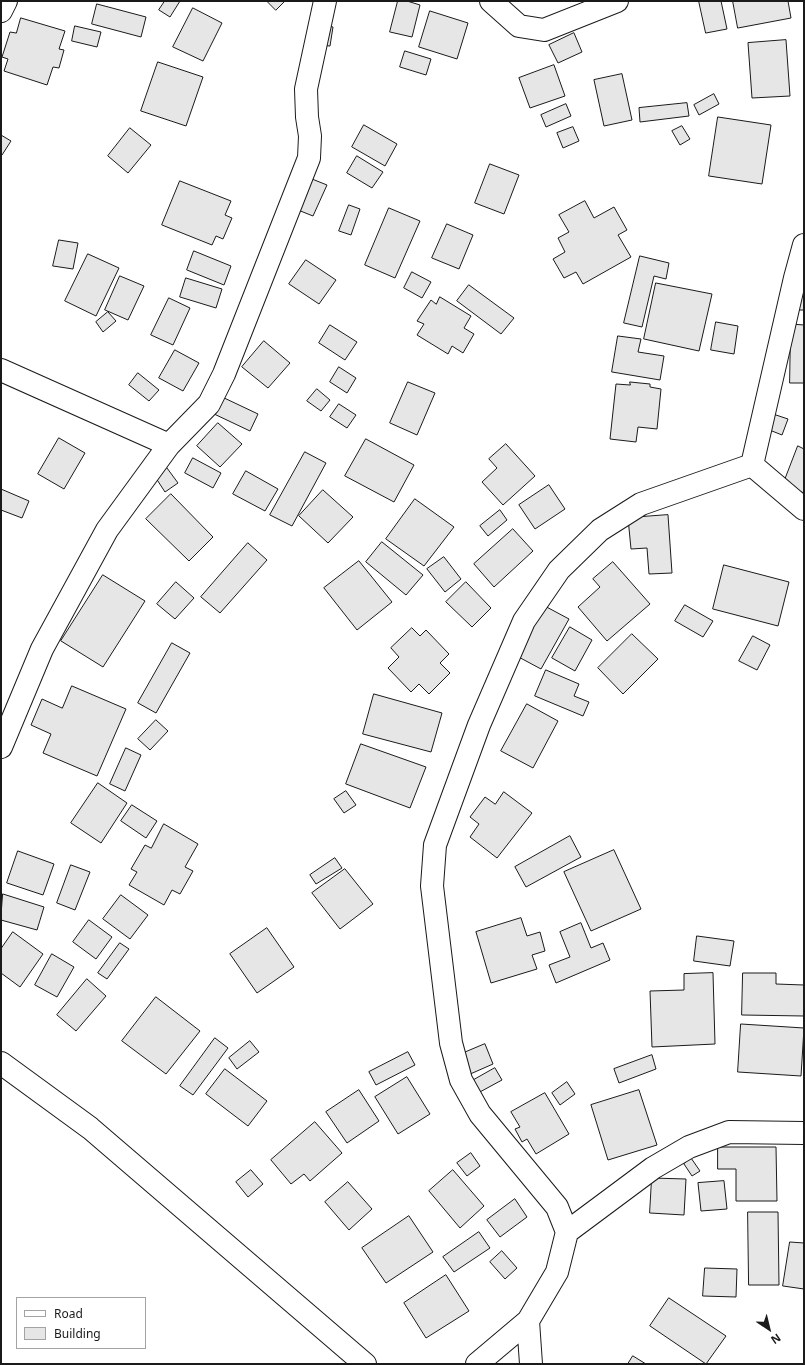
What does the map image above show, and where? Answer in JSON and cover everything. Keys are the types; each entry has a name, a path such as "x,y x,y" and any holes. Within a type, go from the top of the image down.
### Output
{"main road":[{"path":"1,11 6,1"},
{"path":"1,747 42,649 107,530 169,445 209,404 224,374 309,158 310,136 306,117 306,89 325,1"},
{"path":"491,1 519,26 544,30 617,1"},
{"path":"752,465 804,245"},
{"path":"1,370 169,445"},
{"path":"752,465 804,509"},
{"path":"477,1364 528,1321 557,1272 566,1232 557,1206 480,1114 461,1080 451,1043 432,886 435,845 479,724 524,621 559,570 600,530 641,504 752,465"},
{"path":"1,1063 90,1128 365,1364"},
{"path":"566,1232 654,1168 689,1147 729,1132 804,1132"},
{"path":"528,1321 530,1364"}],"building":[{"path":"165,1 180,1 170,17 159,10"},
{"path":"267,1 285,1 276,10"},
{"path":"398,1 407,1 420,5 412,37 390,32"},
{"path":"699,1 721,1 727,29 706,33"},
{"path":"733,1 788,1 791,18 738,28"},
{"path":"97,4 146,17 141,37 92,24"},
{"path":"193,8 222,23 203,61 173,47"},
{"path":"430,11 468,23 457,59 419,47"},
{"path":"21,18 65,31 59,49 64,50 59,68 53,67 47,85 4,71 8,59 2,57 10,32 16,33"},
{"path":"321,25 333,27 330,46 318,45"},
{"path":"75,26 101,32 97,47 72,41"},
{"path":"574,33 582,52 558,63 549,45"},
{"path":"786,40 790,96 752,98 748,43"},
{"path":"405,51 431,59 426,75 400,67"},
{"path":"158,62 203,77 186,126 141,111"},
{"path":"554,65 565,96 530,108 519,78"},
{"path":"622,74 632,120 604,126 594,80"},
{"path":"714,94 719,104 699,115 694,105"},
{"path":"687,103 689,116 640,122 639,108"},
{"path":"566,104 571,116 546,127 541,115"},
{"path":"718,117 771,125 762,184 709,176"},
{"path":"364,125 397,144 385,166 352,147"},
{"path":"682,126 690,139 680,145 672,131"},
{"path":"573,127 579,141 563,148 557,133"},
{"path":"130,128 151,145 128,173 108,156"},
{"path":"1,135 11,141 2,155 1,154"},
{"path":"357,156 383,172 372,188 347,173"},
{"path":"490,164 519,175 504,214 475,203"},
{"path":"307,177 327,185 313,216 293,208"},
{"path":"180,181 231,201 225,215 232,218 223,239 216,236 212,245 162,225"},
{"path":"585,201 594,218 614,207 627,230 618,235 631,257 583,284 576,272 564,278 553,259 565,252 558,238 569,232 559,215"},
{"path":"349,205 360,209 351,235 339,231"},
{"path":"389,208 420,221 395,278 365,265"},
{"path":"447,224 473,235 459,269 432,258"},
{"path":"59,240 78,243 73,269 53,266"},
{"path":"194,251 231,266 224,285 187,270"},
{"path":"88,254 119,268 96,316 65,301"},
{"path":"640,256 669,263 666,279 654,276 642,327 624,323"},
{"path":"306,260 336,280 319,304 289,284"},
{"path":"412,272 431,282 422,298 404,288"},
{"path":"120,276 144,286 128,320 105,310"},
{"path":"186,278 222,289 216,308 180,297"},
{"path":"656,283 712,294 699,351 644,339"},
{"path":"469,285 514,318 501,334 457,301"},
{"path":"804,287 804,310 797,310"},
{"path":"440,297 471,316 464,328 474,334 463,353 452,346 448,354 417,335 424,324 417,321 431,300 436,304"},
{"path":"169,298 190,308 173,345 151,335"},
{"path":"108,312 116,321 103,332 96,322"},
{"path":"716,322 738,326 734,354 711,350"},
{"path":"791,324 804,325 804,383 790,383"},
{"path":"330,325 357,342 345,360 319,343"},
{"path":"618,336 641,339 638,352 664,356 660,380 612,372"},
{"path":"264,341 290,363 268,388 242,367"},
{"path":"175,350 199,363 183,391 159,378"},
{"path":"339,367 356,378 347,393 330,382"},
{"path":"138,373 159,390 149,401 129,385"},
{"path":"408,382 435,393 417,435 390,423"},
{"path":"630,382 650,384 650,387 661,389 657,429 638,427 636,442 610,439 616,384 630,385"},
{"path":"317,389 330,400 321,411 307,401"},
{"path":"220,396 258,414 250,431 212,413"},
{"path":"339,404 356,415 347,428 330,417"},
{"path":"773,414 788,419 782,435 767,429"},
{"path":"218,423 242,444 220,467 197,446"},
{"path":"59,438 85,453 64,489 38,474"},
{"path":"366,439 414,465 394,502 345,476"},
{"path":"506,444 535,476 503,505 482,482 497,468 489,459"},
{"path":"798,446 804,449 804,493 783,485"},
{"path":"305,452 326,463 292,526 270,515"},
{"path":"193,458 221,473 213,488 185,473"},
{"path":"164,464 178,483 165,492 152,472"},
{"path":"246,471 278,489 265,511 233,494"},
{"path":"549,485 565,509 535,529 519,505"},
{"path":"1,489 29,501 22,518 1,510"},
{"path":"323,490 353,517 328,543 299,516"},
{"path":"171,494 213,537 189,561 146,519"},
{"path":"415,499 454,527 424,566 386,539"},
{"path":"500,510 507,520 488,536 480,526"},
{"path":"668,515 672,573 649,574 647,548 631,549 628,518"},
{"path":"513,529 533,551 494,587 474,564"},
{"path":"382,542 423,575 406,595 366,562"},
{"path":"248,543 267,560 220,613 201,597"},
{"path":"444,557 461,579 445,592 427,569"},
{"path":"359,561 392,602 357,630 324,588"},
{"path":"613,562 650,604 607,641 578,607 600,587 593,579"},
{"path":"724,565 789,582 778,626 713,609"},
{"path":"103,575 145,601 103,667 61,641"},
{"path":"176,582 194,598 175,619 157,604"},
{"path":"466,582 491,608 472,627 446,602"},
{"path":"541,604 569,619 541,669 513,654"},
{"path":"685,605 713,621 703,637 675,621"},
{"path":"570,627 592,640 575,671 552,658"},
{"path":"412,628 420,636 426,630 449,654 440,663 450,673 429,694 419,684 411,692 388,668 399,657 391,648"},
{"path":"632,634 658,659 623,694 598,668"},
{"path":"753,636 770,645 757,670 739,661"},
{"path":"172,643 190,653 156,713 138,703"},
{"path":"546,670 579,684 574,696 589,702 583,716 535,696"},
{"path":"72,686 126,709 97,776 43,753 51,734 31,725 42,699 62,708"},
{"path":"374,694 442,713 431,752 363,734"},
{"path":"527,704 558,721 533,768 501,751"},
{"path":"156,720 168,731 150,750 138,739"},
{"path":"361,744 426,767 410,808 346,784"},
{"path":"126,748 141,755 125,791 110,784"},
{"path":"98,783 127,803 101,843 71,823"},
{"path":"346,791 356,805 344,813 334,799"},
{"path":"504,792 532,813 497,858 470,837 479,824 470,817 485,797 495,804"},
{"path":"132,805 157,821 146,838 121,821"},
{"path":"164,824 198,844 185,867 193,871 180,894 172,890 164,905 129,885 137,872 131,869 145,845 151,848"},
{"path":"570,836 581,857 526,887 515,867"},
{"path":"614,850 641,909 591,931 564,872"},
{"path":"18,851 54,864 43,895 7,883"},
{"path":"335,858 342,868 316,884 310,875"},
{"path":"71,865 90,872 75,910 57,903"},
{"path":"345,869 373,904 340,929 312,893"},
{"path":"3,894 44,907 37,930 1,920"},
{"path":"121,895 148,915 130,939 103,919"},
{"path":"521,918 527,936 540,932 545,951 532,955 537,969 491,983 476,932"},
{"path":"89,920 112,937 96,959 73,942"},
{"path":"581,923 591,948 603,943 610,960 556,983 549,965 570,957 560,932"},
{"path":"267,928 294,967 257,993 230,954"},
{"path":"13,932 43,954 20,987 1,973 1,949"},
{"path":"697,936 734,941 730,966 694,961"},
{"path":"120,943 129,949 107,979 98,973"},
{"path":"52,954 74,967 57,997 35,985"},
{"path":"713,973 715,1044 652,1047 650,991 684,990 684,974"},
{"path":"743,973 776,973 776,984 804,985 804,1016 742,1015"},
{"path":"87,979 106,996 76,1031 57,1015"},
{"path":"156,997 200,1031 166,1074 122,1041"},
{"path":"741,1024 804,1028 801,1076 738,1072"},
{"path":"215,1038 228,1048 193,1095 180,1086"},
{"path":"250,1041 259,1052 237,1069 229,1058"},
{"path":"485,1044 493,1064 468,1075 459,1055"},
{"path":"408,1052 415,1065 376,1085 369,1072"},
{"path":"652,1055 656,1069 619,1083 614,1069"},
{"path":"495,1068 502,1080 478,1093 472,1081"},
{"path":"225,1069 267,1101 248,1126 206,1094"},
{"path":"407,1077 430,1114 398,1134 375,1097"},
{"path":"567,1082 575,1094 560,1105 552,1093"},
{"path":"359,1090 379,1121 347,1143 326,1112"},
{"path":"639,1090 657,1145 608,1160 591,1105"},
{"path":"545,1093 569,1134 536,1154 527,1139 522,1142 515,1129 520,1127 511,1112"},
{"path":"315,1122 342,1153 310,1181 304,1174 291,1184 271,1160"},
{"path":"718,1147 776,1147 777,1201 736,1201 736,1169 718,1169"},
{"path":"471,1153 480,1166 467,1176 457,1163"},
{"path":"691,1158 700,1171 692,1176 684,1164"},
{"path":"251,1170 263,1184 248,1197 236,1182"},
{"path":"453,1170 484,1206 460,1228 429,1191"},
{"path":"652,1178 686,1179 684,1215 650,1213"},
{"path":"724,1181 727,1209 701,1211 698,1183"},
{"path":"348,1182 372,1209 349,1230 325,1202"},
{"path":"515,1199 527,1217 500,1237 487,1220"},
{"path":"748,1212 778,1212 779,1285 749,1285"},
{"path":"409,1216 433,1252 386,1283 362,1248"},
{"path":"479,1232 490,1248 454,1272 443,1257"},
{"path":"790,1242 804,1243 804,1289 783,1286"},
{"path":"502,1251 517,1268 505,1279 490,1262"},
{"path":"705,1268 737,1269 736,1297 703,1296"},
{"path":"446,1275 469,1311 426,1338 404,1303"},
{"path":"669,1298 726,1336 706,1364 650,1326"},
{"path":"633,1356 646,1364 628,1364"}]}
